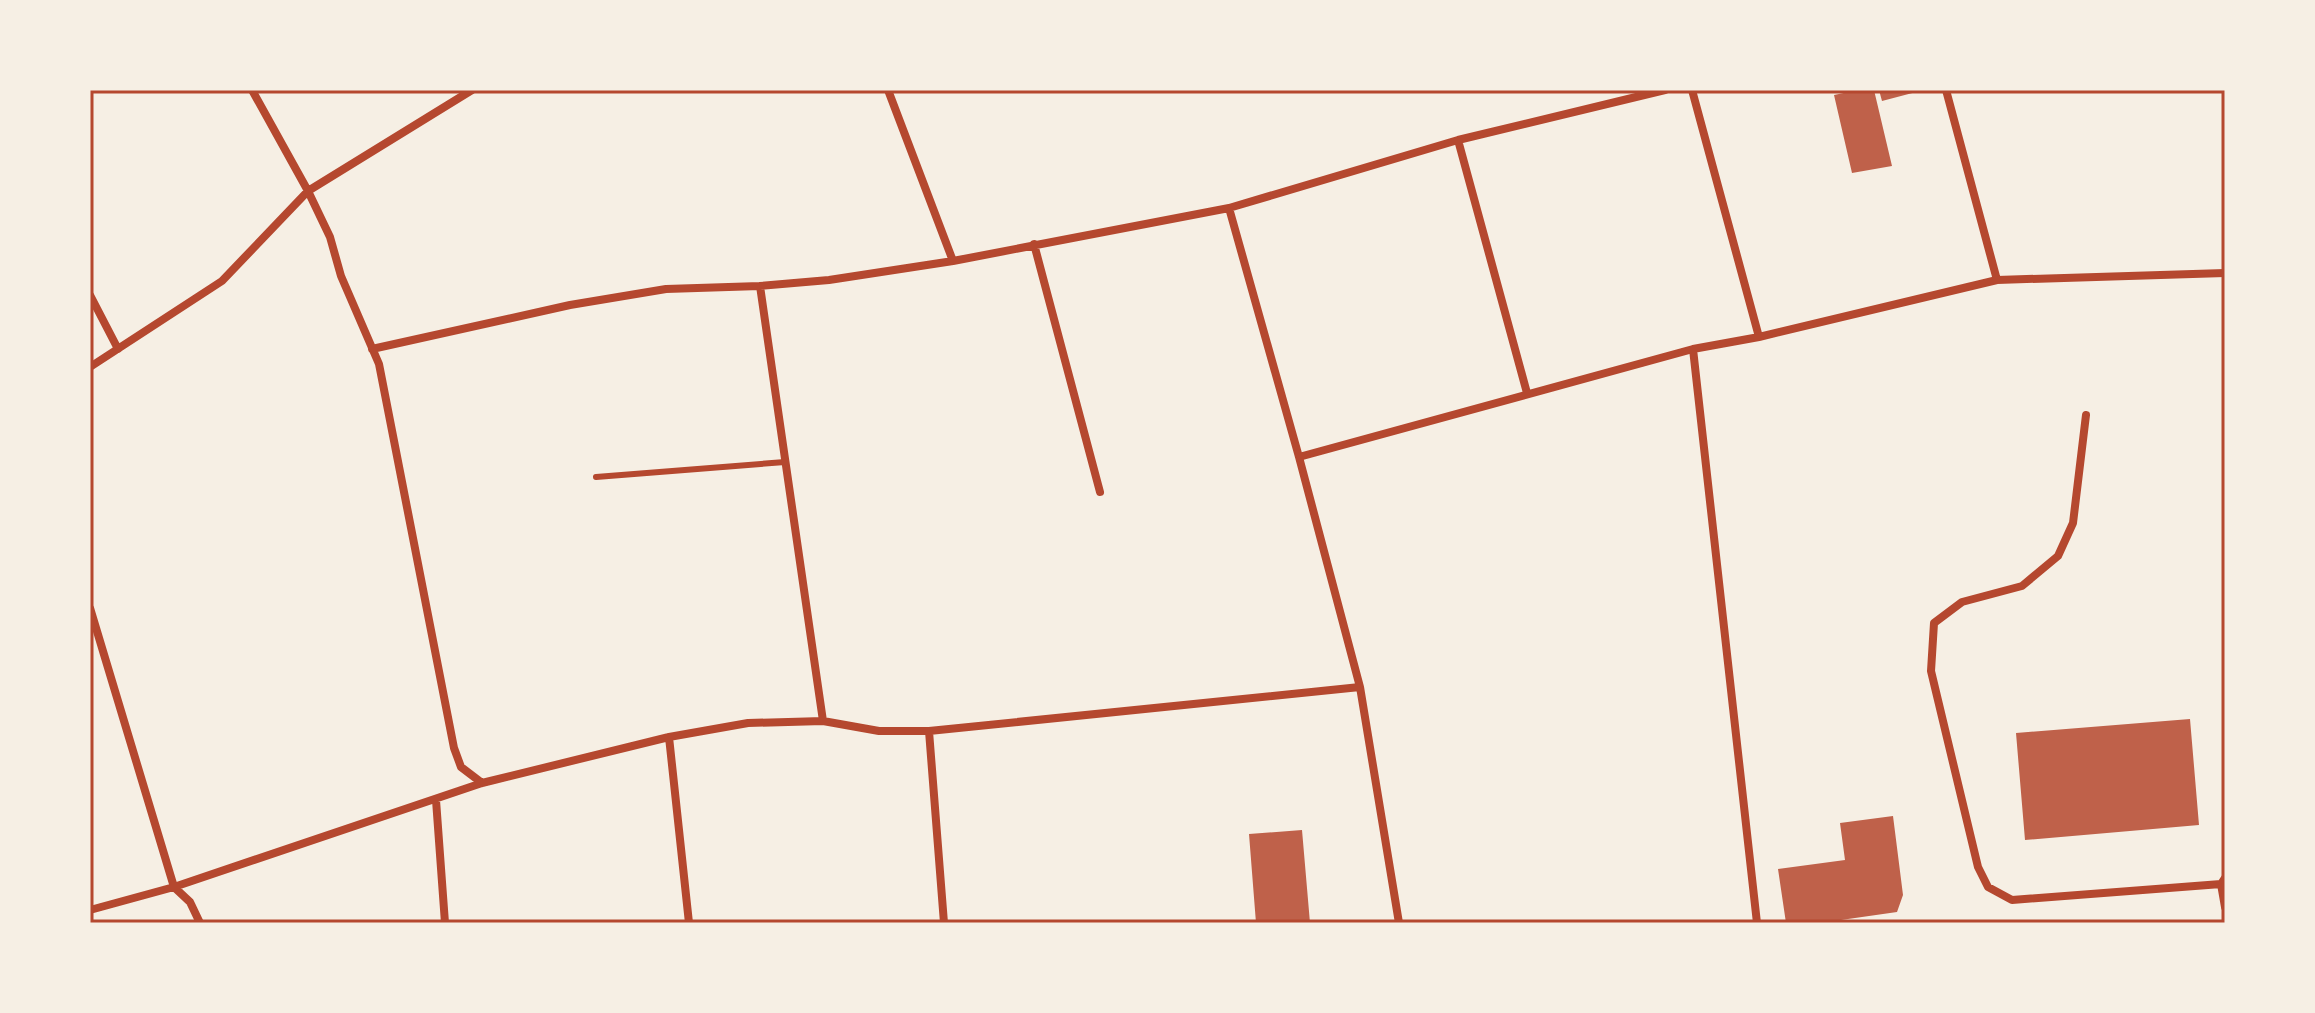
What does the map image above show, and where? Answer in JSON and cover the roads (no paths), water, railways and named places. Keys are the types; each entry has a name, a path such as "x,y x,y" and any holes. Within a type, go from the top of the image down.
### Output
{"street":[{"path":"252,90 330,237 341,276 379,364 454,748 461,767 482,783"},
{"path":"90,367 222,281 308,191 472,90"},
{"path":"888,90 953,261"},
{"path":"372,349 570,305 666,289 829,280 953,261 1229,208 1458,140 1665,90"},
{"path":"1692,90 1759,337"},
{"path":"1946,90 1997,280"},
{"path":"1458,140 1527,393"},
{"path":"1229,208 1360,687 1399,923"},
{"path":"1034,244 1100,492"},
{"path":"1299,457 1693,349 1759,337 1997,280 2225,273"},
{"path":"760,286 823,721"},
{"path":"90,295 118,349"},
{"path":"1693,349 1757,923"},
{"path":"2086,415 2073,523 2058,556 2022,586 1962,602 1934,623 1931,671 1978,867 1988,887 2012,900 2223,881 2225,907"},
{"path":"90,608 174,887 190,902 200,923"},
{"path":"90,910 174,887 482,783 669,737 748,723 823,721 879,731 929,731 1360,687"},
{"path":"929,731 944,923"},
{"path":"669,737 689,923"},
{"path":"436,800 445,923"}],"lane":[{"path":"596,477 785,462"}]}
